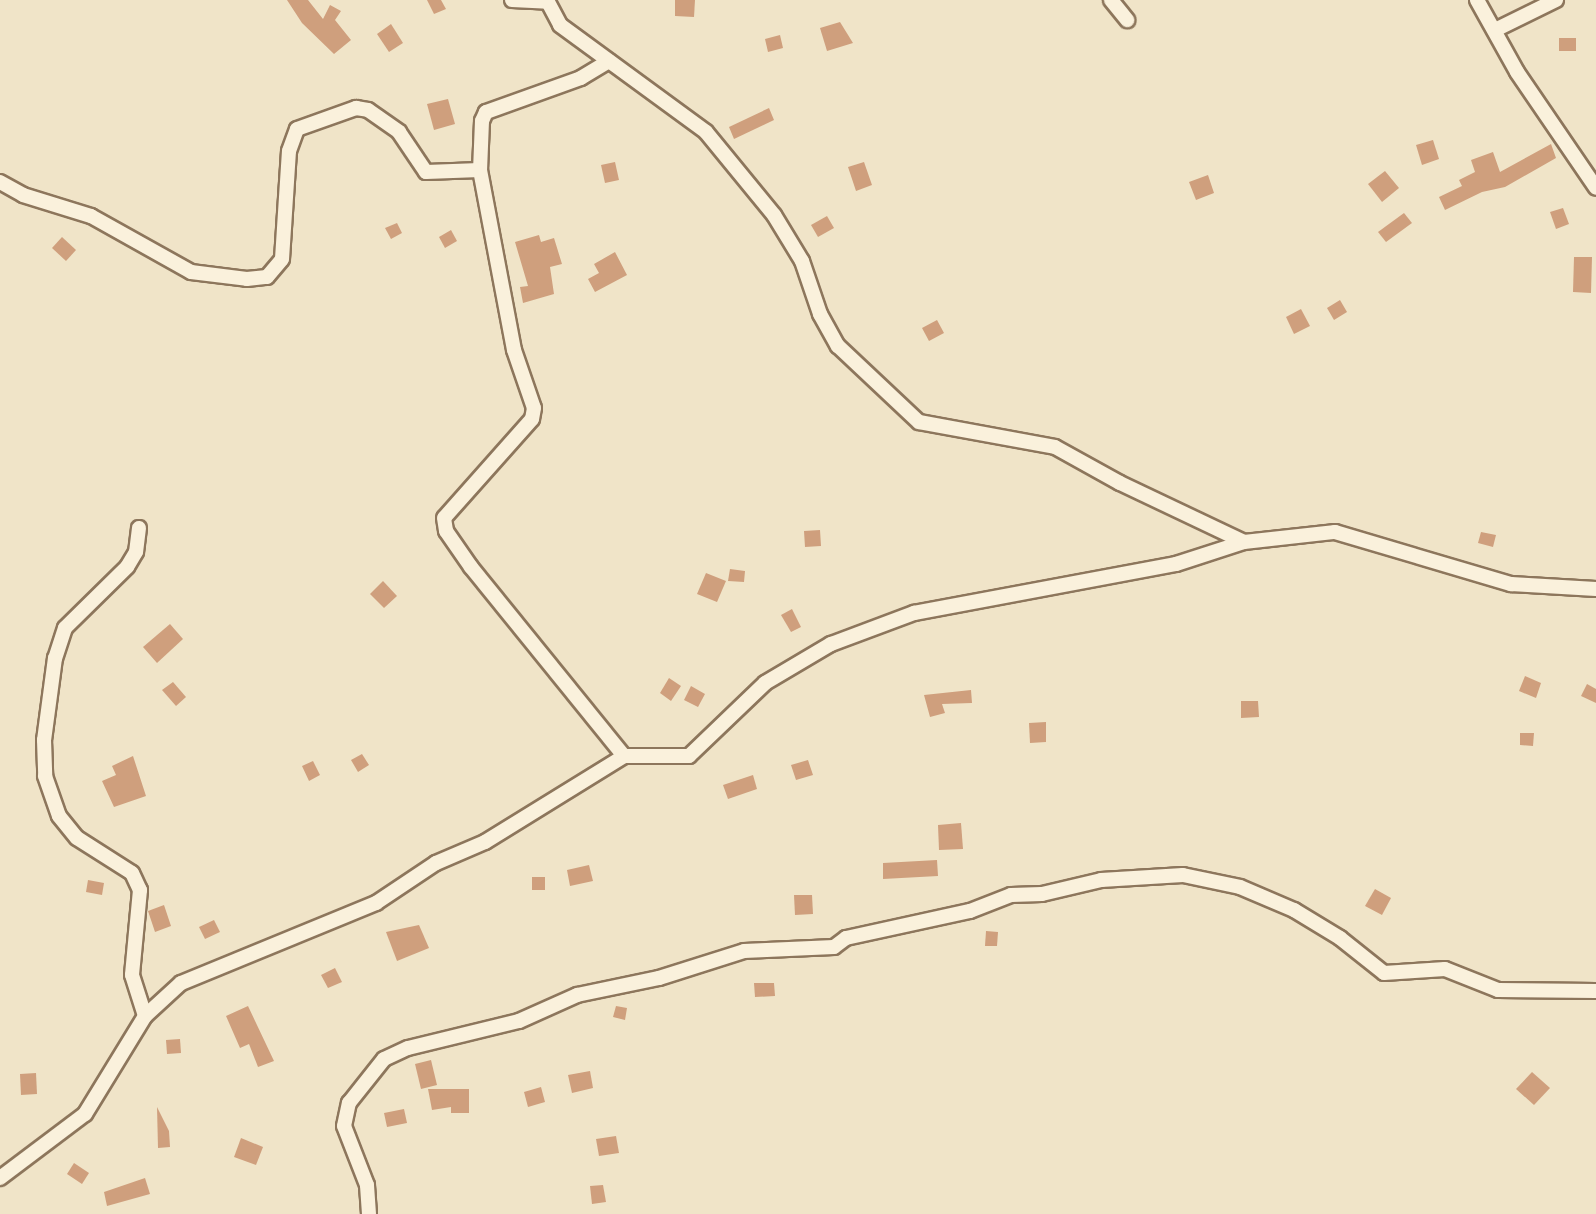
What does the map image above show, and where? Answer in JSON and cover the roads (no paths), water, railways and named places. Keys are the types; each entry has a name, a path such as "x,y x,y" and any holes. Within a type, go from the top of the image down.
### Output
{"street":[{"path":"512,0 542,1 560,25 706,132 774,215 795,250 838,346 919,422 1055,447 1120,483 1244,542"},
{"path":"1111,0 1127,20"},
{"path":"1478,0 1517,72 1596,188"},
{"path":"1494,30 1556,0"},
{"path":"609,61 581,78 486,112 480,170 514,350 534,408 532,419 453,503 444,518 446,531 624,756"},
{"path":"0,182 23,195 91,216 191,272 247,279 267,277 282,259 289,151 297,129 356,108 368,110 405,138 426,172 480,170"},
{"path":"139,528 136,552 127,567 65,628 55,658 44,740 45,776 59,816 77,838 132,873 140,890 132,975 145,1016"},
{"path":"0,1178 85,1114 145,1016 181,983 376,903 436,863 485,842 624,756 688,756 765,683 831,644 914,613 1176,564 1244,542 1335,532 1486,579 1596,589"},
{"path":"369,1214 367,1185 344,1126 349,1103 384,1059 408,1048 519,1021 577,995 659,978 734,954 834,947 846,938 970,911 1011,895 1042,894 1101,880 1183,875 1240,887 1294,910 1340,938 1384,973 1395,976 1445,969 1498,990 1596,991"}]}
